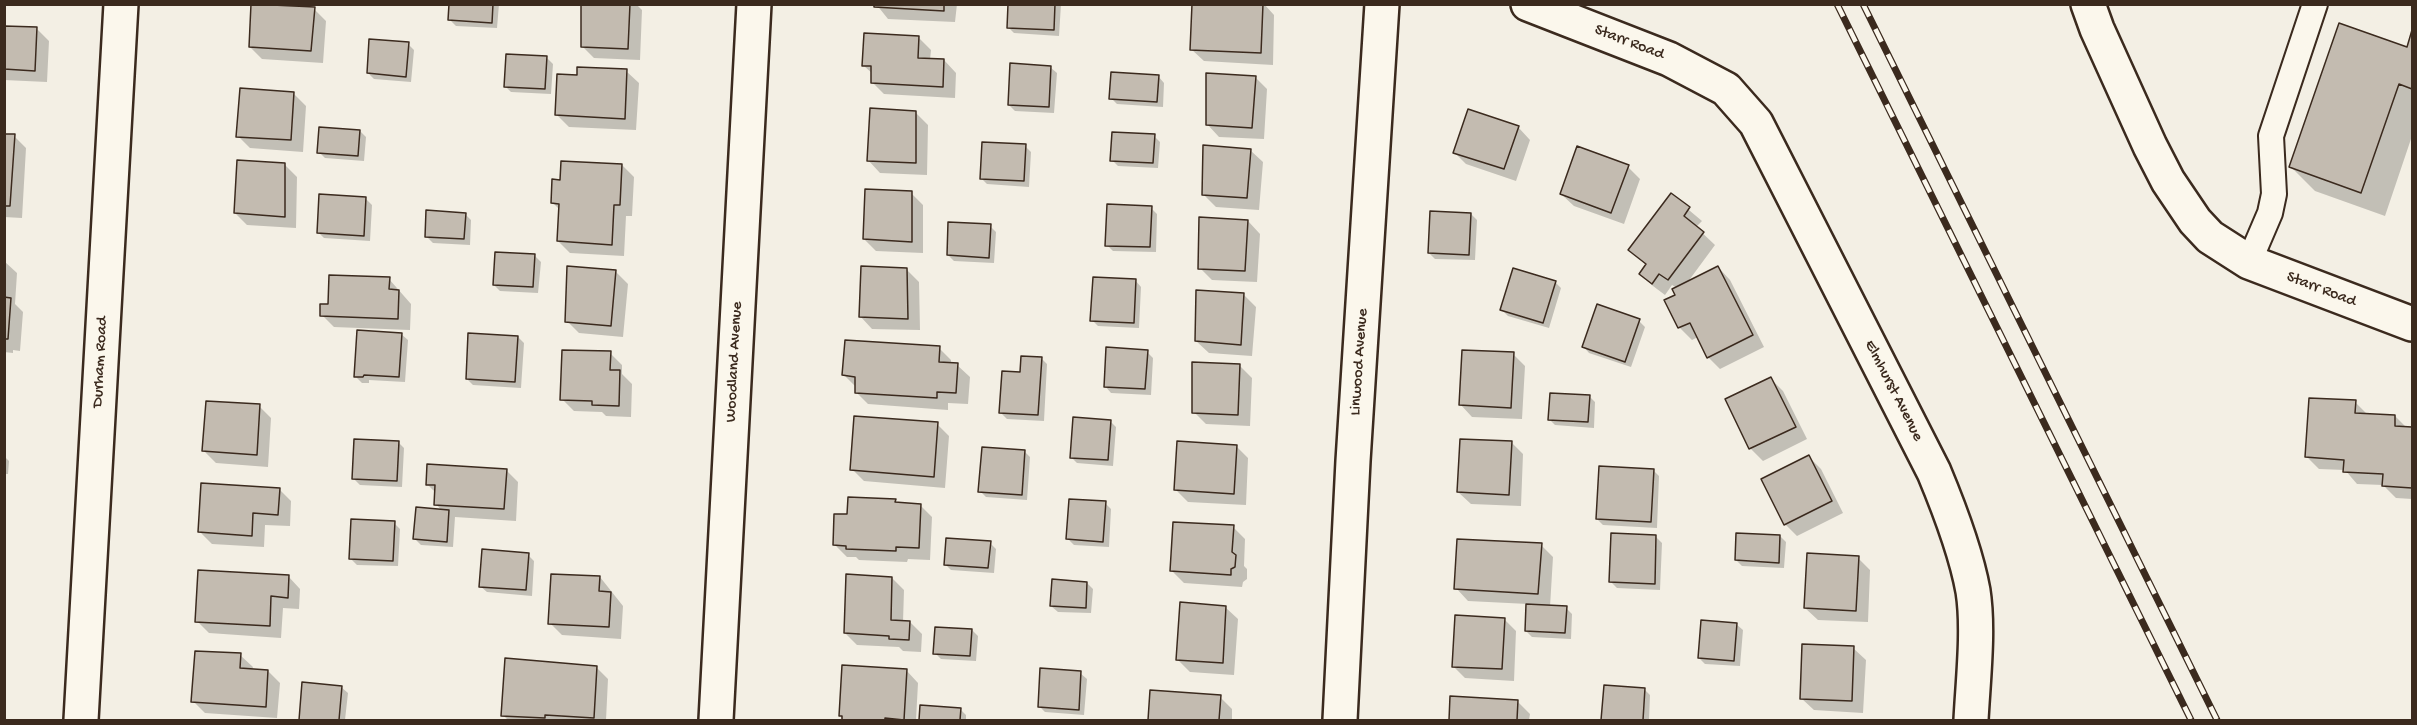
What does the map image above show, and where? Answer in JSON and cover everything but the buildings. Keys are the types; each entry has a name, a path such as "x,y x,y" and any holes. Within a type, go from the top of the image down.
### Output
{"street":[{"name":"Durham Road","path":"81,720 121,4"},
{"name":"Woodland Avenue","path":"716,720 754,4"},
{"name":"Linwood Avenue","path":"1340,720 1353,461 1382,4"},
{"name":"Starr Road","path":"1528,4 1669,59 1726,89"},
{"path":"2088,4 2097,29 2168,181 2202,229 2240,257"},
{"name":"Elmhurst Avenue","path":"1726,89 1756,123 1934,472 1952,516 1973,591 1975,648 1971,720"},
{"name":"Starr Road","path":"2240,257 2412,324"}],"lane":[{"path":"2240,257 2270,213 2274,194 2271,136 2314,4"}],"railway":[{"path":"1837,4 2191,720"},
{"path":"1863,4 2217,720"}]}
